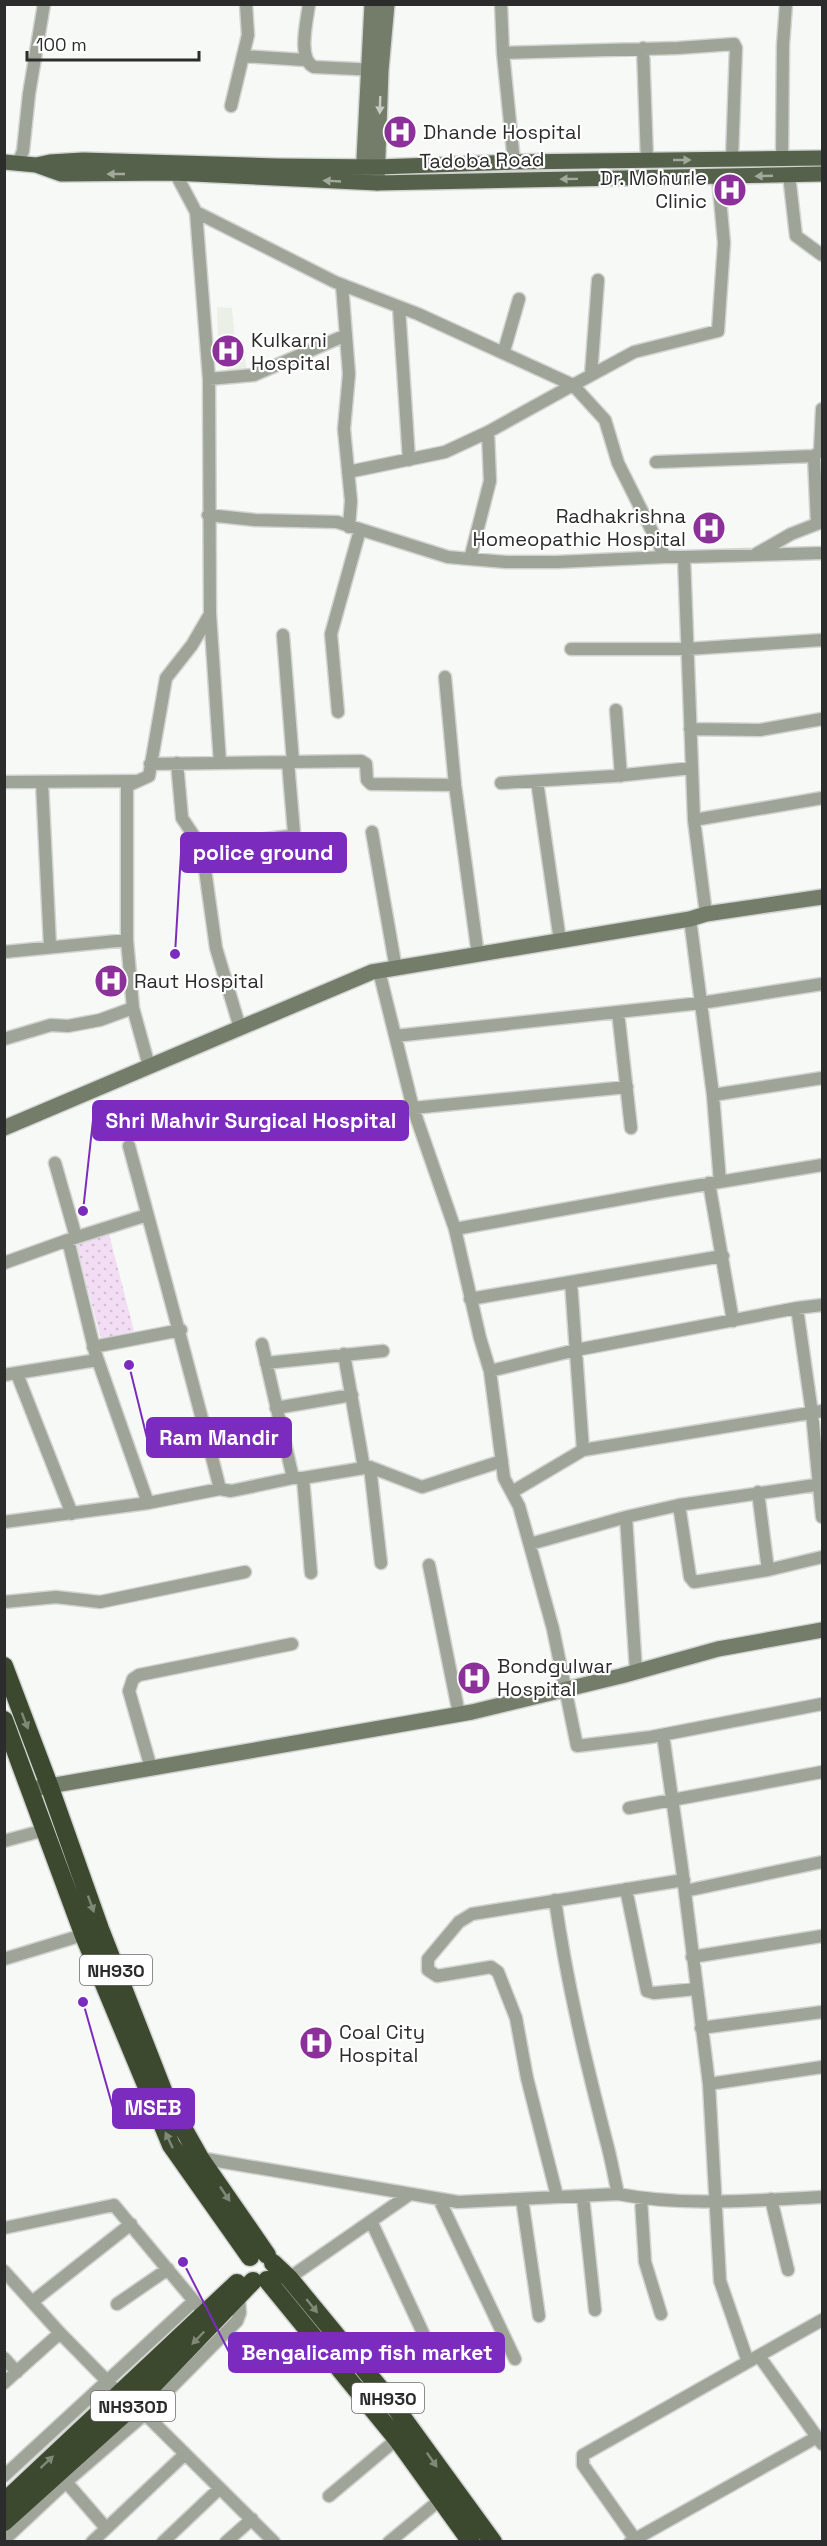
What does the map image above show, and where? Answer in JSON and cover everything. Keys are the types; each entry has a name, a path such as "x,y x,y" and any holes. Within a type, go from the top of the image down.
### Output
{"highway":[{"name":"NH930","path":"4,1666 9,1690 49,1785 73,1881 171,2145 259,2268 397,2439 471,2541"},
{"name":"NH930","path":"4,1720 45,1830 73,1881"},
{"name":"NH930","path":"92,1932 166,2098 259,2268 289,2278 392,2403 493,2541"},
{"name":"NH930D","path":"4,2522 62,2478 140,2409 239,2296 259,2268"},
{"name":"NH930D","path":"4,2502 113,2387 199,2307 259,2268"}],"main road":[{"name":"Tadoba Road","path":"11,163 36,165 61,174 172,168 822,158"},
{"name":"Tadoba Road","path":"172,168 370,182 822,174"}],"street":[{"path":"11,163 23,151 29,94 44,4"},
{"path":"231,106 248,35 246,4"},
{"path":"305,60 309,4"},
{"path":"370,182 375,70 372,4"},
{"path":"375,70 387,4"},
{"path":"501,4 503,53 514,162"},
{"path":"782,159 783,45 786,4"},
{"path":"503,53 735,45 732,159"},
{"path":"643,48 647,160"},
{"path":"243,56 305,60 314,67 375,70"},
{"path":"172,168 196,212 209,379 210,614 220,763"},
{"path":"789,175 796,236 822,255"},
{"path":"348,472 445,452 488,432 634,352 718,331 724,243 718,177"},
{"path":"196,212 342,285 504,351 573,385 605,420 618,463 665,557"},
{"path":"591,375 598,280"},
{"path":"338,712 331,634 354,528 344,435 349,379 342,285"},
{"path":"504,351 519,299"},
{"path":"399,307 409,460"},
{"path":"209,379 254,375 346,335"},
{"path":"656,462 814,456 820,451 822,409"},
{"path":"470,559 490,481 488,432"},
{"path":"756,554 791,534 820,523 814,456"},
{"path":"208,515 255,520 337,522 448,557 506,562 822,553"},
{"path":"684,557 694,820 706,914"},
{"path":"149,1066 133,1008 127,940 127,786 149,776 166,678 192,645 210,614"},
{"path":"202,847 290,836 294,833 284,635"},
{"path":"571,649 687,649 822,640"},
{"path":"445,677 455,785 478,955"},
{"path":"616,710 621,776"},
{"path":"690,729 760,730 822,719"},
{"path":"150,764 363,762 366,764 367,780 371,784 455,785"},
{"path":"177,764 183,822 202,847 216,948 240,1028"},
{"path":"501,783 621,776 692,768"},
{"path":"4,782 137,781"},
{"path":"537,781 560,941"},
{"path":"42,782 50,946"},
{"path":"694,820 822,798"},
{"path":"372,832 396,969"},
{"path":"4,1128 379,971 690,919 706,914 822,897"},
{"path":"690,919 713,1095 715,1183 733,1321"},
{"path":"4,952 127,940"},
{"path":"379,971 413,1108 455,1229 470,1299 490,1371 504,1478 519,1506 530,1544 553,1629 577,1746 663,1735 822,1704"},
{"path":"395,1036 701,1003 822,984"},
{"path":"4,1039 51,1024 68,1026 100,1020 133,1008"},
{"path":"618,1012 631,1128"},
{"path":"713,1095 822,1078"},
{"path":"413,1108 627,1087"},
{"path":"129,1146 167,1291 181,1330 220,1489"},
{"path":"55,1163 93,1347 148,1503"},
{"path":"455,1229 822,1165"},
{"path":"4,1263 72,1238 147,1215"},
{"path":"470,1299 723,1256"},
{"path":"571,1282 583,1450"},
{"path":"490,1371 576,1350 822,1305"},
{"path":"797,1308 817,1412 822,1517"},
{"path":"93,1347 181,1330"},
{"path":"262,1344 276,1408 298,1478 311,1573"},
{"path":"266,1363 383,1351"},
{"path":"345,1354 367,1467 381,1563"},
{"path":"72,1514 11,1374 97,1360"},
{"path":"276,1408 352,1395"},
{"path":"512,1492 583,1450 817,1412"},
{"path":"4,1522 148,1503 220,1489 231,1491 367,1467 422,1487 502,1461"},
{"path":"530,1544 626,1517 679,1505 821,1484"},
{"path":"758,1492 768,1570"},
{"path":"679,1505 690,1577 694,1582 768,1570 822,1557"},
{"path":"626,1517 636,1671"},
{"path":"429,1564 459,1714"},
{"path":"6,1601 56,1598 100,1602 245,1572"},
{"path":"30,1790 459,1714 718,1649 822,1630"},
{"path":"151,1768 129,1692 133,1679 139,1675 292,1644"},
{"path":"663,1735 709,2084 720,2282 754,2359 820,2440 634,2541 583,2465 583,2455 754,2359 822,2320"},
{"path":"629,1808 672,1802 822,1772"},
{"path":"4,1841 45,1830"},
{"path":"557,2196 527,2078 516,2018 498,1972 491,1967 436,1977 432,1975 427,1965 428,1959 465,1918 480,1912 626,1889 684,1885 822,1862"},
{"path":"626,1889 647,1991 654,1993 696,1989"},
{"path":"555,1900 571,2000 618,2194"},
{"path":"4,1959 92,1932"},
{"path":"692,1957 822,1936"},
{"path":"701,2028 822,2012"},
{"path":"709,2084 822,2067"},
{"path":"200,2158 458,2202 557,2196 583,2198 618,2194 641,2199 716,2201 822,2197"},
{"path":"289,2278 410,2194"},
{"path":"583,2198 596,2310"},
{"path":"439,2199 515,2359"},
{"path":"522,2199 538,2316"},
{"path":"641,2199 645,2262 661,2314"},
{"path":"771,2199 788,2270"},
{"path":"4,2228 109,2205 118,2207 199,2307"},
{"path":"371,2221 430,2348"},
{"path":"32,2302 131,2224"},
{"path":"117,2304 168,2269"},
{"path":"4,2271 113,2387 4,2476"},
{"path":"4,2383 60,2333"},
{"path":"4,2358 17,2372"},
{"path":"140,2409 274,2541"},
{"path":"329,2496 397,2439"},
{"path":"92,2541 184,2454"},
{"path":"4,2540 62,2478 106,2528"},
{"path":"163,2541 219,2489"},
{"path":"389,2541 441,2499"},
{"path":"226,2541 252,2519"}],"shaded area":[{"path":"217,307 232,308 235,339 242,340 247,371 228,372 218,340"},
{"path":"109,1234 134,1331 101,1339 76,1243"}],"place":[{"name":"Dhande Hospital","path":"400,132"},
{"name":"Dr. Mohurle Clinic","path":"730,190"},
{"name":"Kulkarni Hospital","path":"228,351"},
{"name":"Radhakrishna Homeopathic Hospital","path":"709,528"},
{"name":"police ground","path":"175,954"},
{"name":"Raut Hospital","path":"111,981"},
{"name":"Shri Mahvir Surgical Hospital","path":"83,1211"},
{"name":"Ram Mandir","path":"129,1365"},
{"name":"Bondgulwar Hospital","path":"474,1678"},
{"name":"MSEB","path":"83,2002"},
{"name":"Coal City Hospital","path":"316,2043"},
{"name":"Bengalicamp fish market","path":"183,2262"}]}
